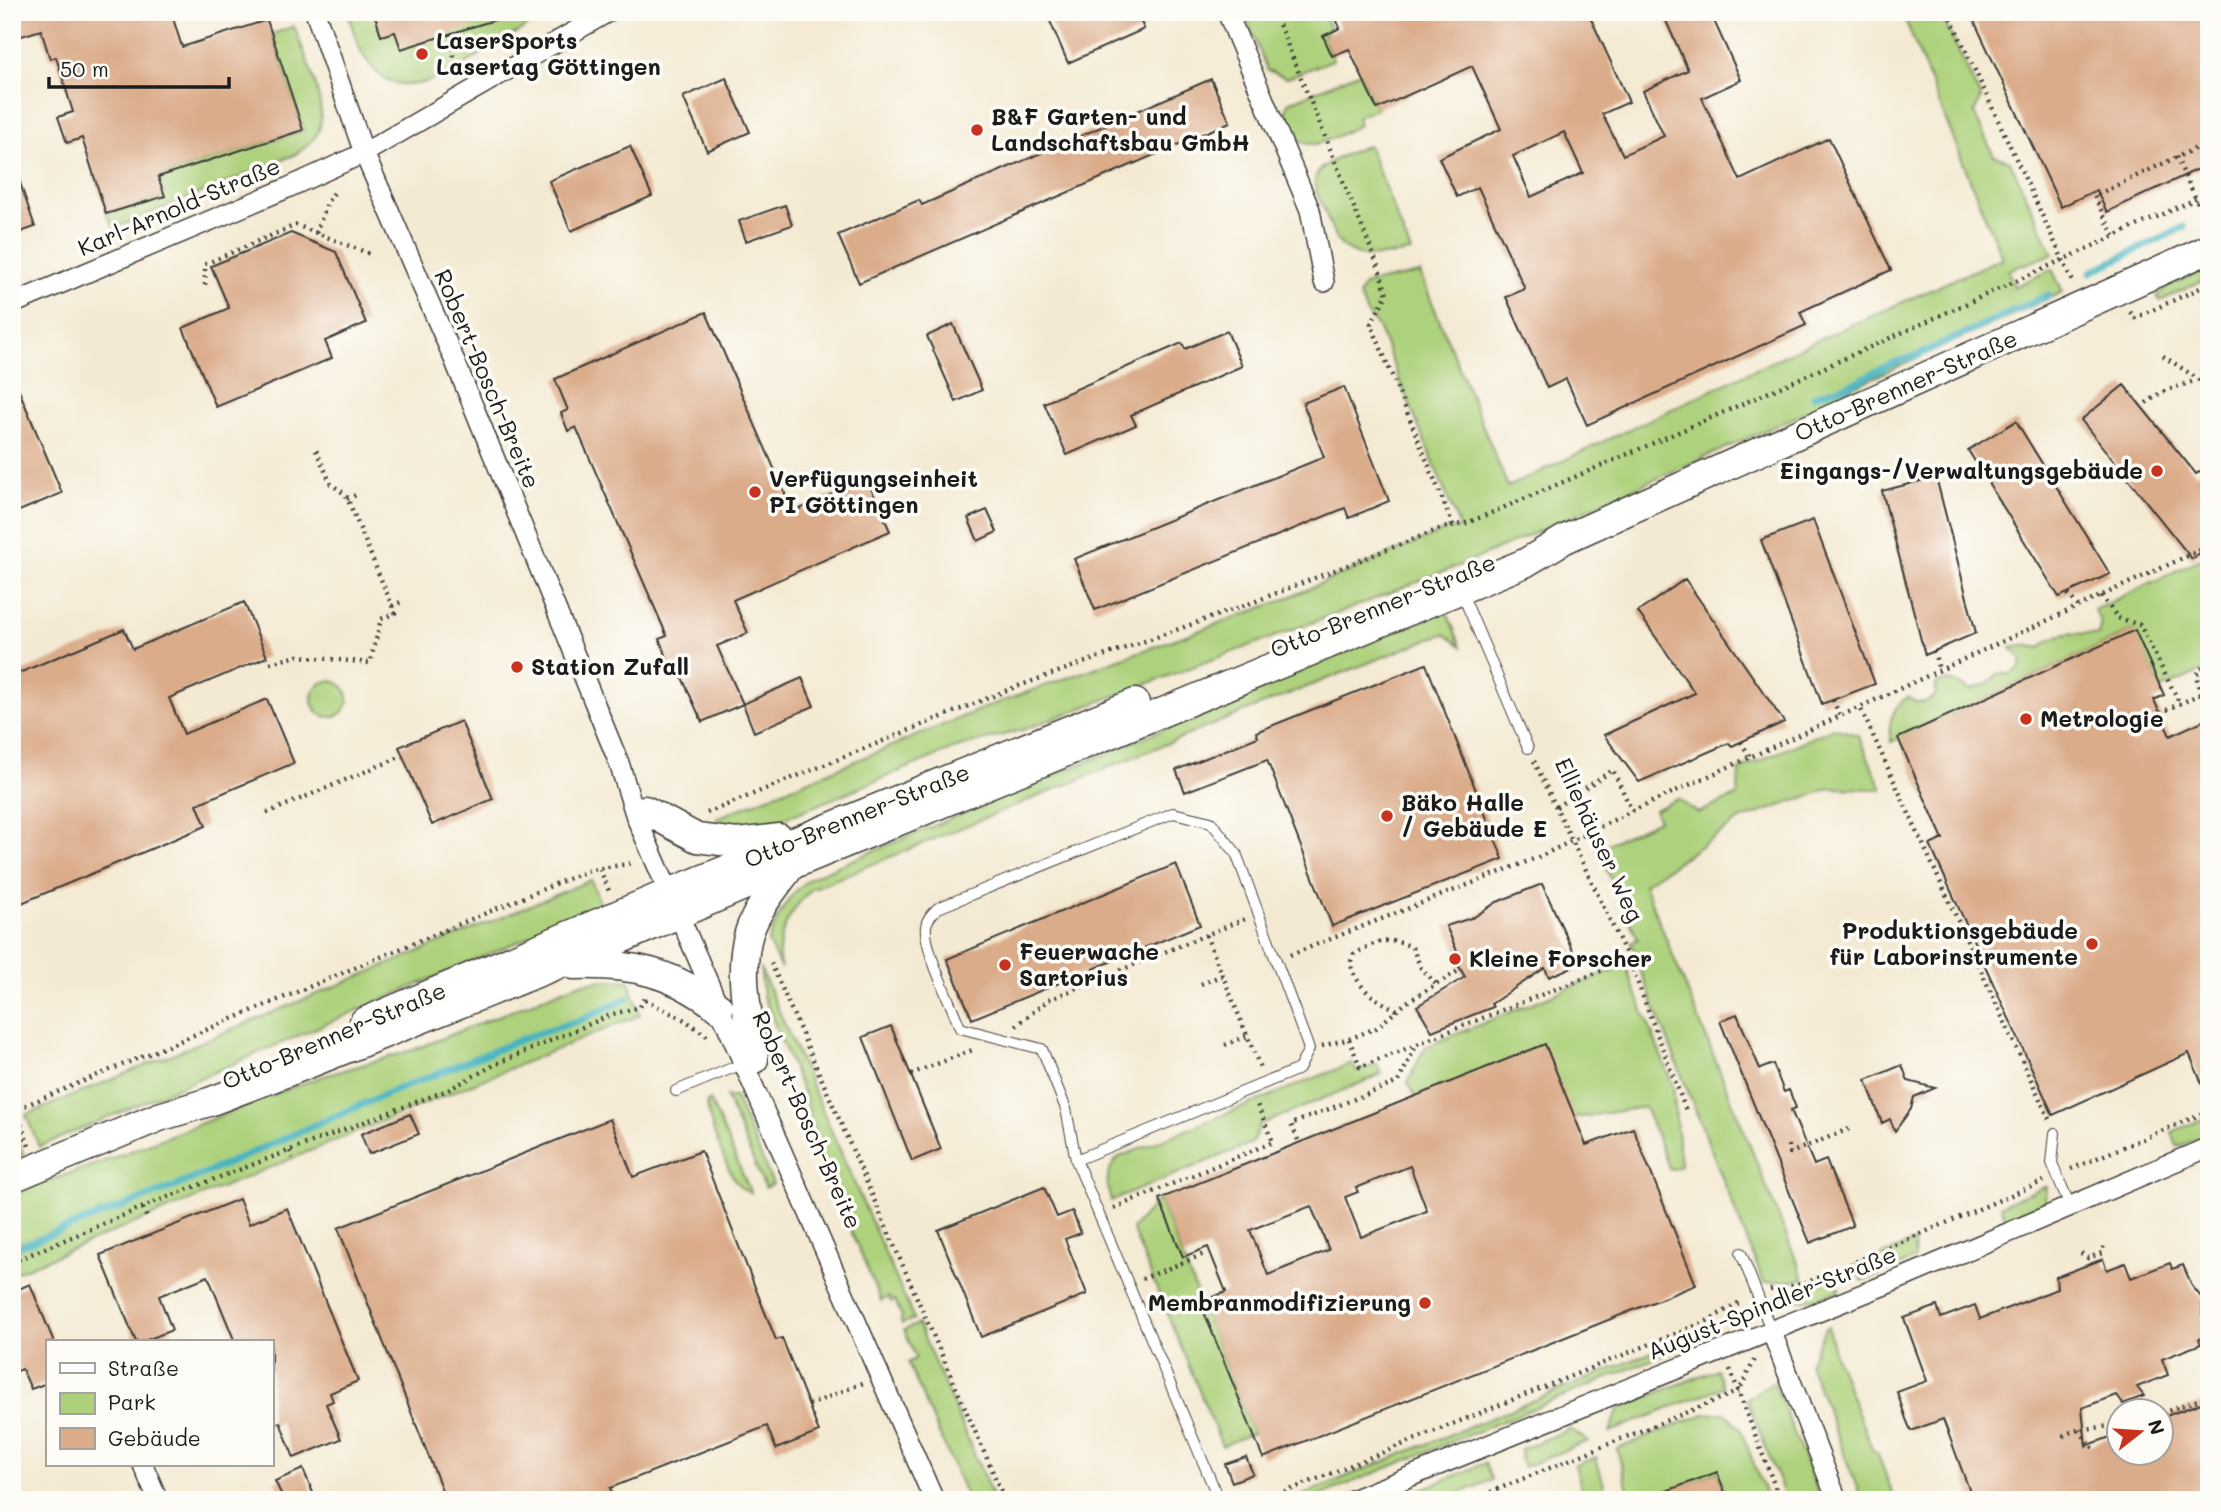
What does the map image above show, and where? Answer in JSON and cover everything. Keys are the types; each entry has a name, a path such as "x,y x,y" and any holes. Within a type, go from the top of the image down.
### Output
{"main road":[{"name":"Otto-Brenner-Straße","path":"159,1117 204,1092 396,1008 679,902 792,865 1525,563 1565,539 2209,249"},
{"name":"Otto-Brenner-Straße","path":"25,1173 159,1117 233,1093 554,966 816,833 1032,744 1413,596 1521,551 1565,539"},
{"path":"645,810 697,838 737,843 816,833"},
{"path":"748,1061 744,982 749,933 766,899 792,865"},
{"path":"554,966 609,964 647,970 684,984 719,1008"}],"street":[{"name":"Robert-Bosch-Breite","path":"315,12 364,153 454,359 619,763 636,817 654,859 679,902 934,1500"},
{"name":"Karl-Arnold-Straße","path":"12,304 364,153 608,12"},
{"path":"1227,12 1310,211 1324,282"},
{"name":"Robert-Bosch-Breite","path":"619,763 645,810 719,1008 748,1061 946,1500"},
{"name":"August-Spindler-Straße","path":"1352,1500 1907,1276 2209,1147"},
{"path":"1771,1330 1837,1500"},
{"path":"143,1466 158,1500"}],"lane":[{"name":"Elliehäuser Weg","path":"1461,590 1528,748"},
{"path":"1076,1160 1299,1069 1309,1049 1236,853 1211,822 1173,813 939,908 927,921 926,936 960,1028 1042,1049 1066,1109 1076,1160 1219,1500"},
{"path":"676,1091 748,1061"},
{"path":"2055,1133 2052,1163 2070,1206"},
{"path":"1741,1253 1771,1330"}],"path":[{"path":"1274,12 1378,266 1387,294 1371,324 1453,525"},
{"path":"1948,12 2084,306"},
{"path":"450,34 460,97"},
{"path":"2114,236 2094,196 2209,142"},
{"path":"2176,157 2209,226"},
{"path":"697,838 707,813 1010,689 1246,606 1453,525 1467,523 1674,435 2209,193"},
{"path":"205,285 205,264 296,225 370,254"},
{"path":"2163,356 2209,386"},
{"path":"2146,403 2162,392 2197,380"},
{"path":"270,663 298,656 370,663 381,619 395,614 346,495 331,484 316,450"},
{"path":"347,499 356,495"},
{"path":"370,552 379,548"},
{"path":"1276,961 1541,856 1632,811 2208,548"},
{"path":"2068,594 2078,606"},
{"path":"2101,596 2118,618 2140,625 2180,704"},
{"path":"392,606 401,602"},
{"path":"1934,651 1939,670"},
{"path":"2201,694 2196,675 2209,659"},
{"path":"2160,713 2209,690"},
{"path":"1833,699 1840,716"},
{"path":"1860,707 2055,1133"},
{"path":"1741,742 1750,757"},
{"name":"Elliehäuser Weg","path":"1528,748 1629,960 1687,1113"},
{"path":"267,813 400,757"},
{"path":"1556,807 1613,770 1632,811"},
{"path":"25,1173 14,1111 589,870 654,859"},
{"path":"911,1074 1001,1038 1048,1000 1258,914"},
{"path":"749,933 762,942 1005,1500"},
{"path":"1206,935 1267,1083"},
{"path":"1397,1010 1367,993 1359,984 1351,966 1354,954 1379,942 1398,941 1412,947 1421,968 1436,984"},
{"path":"1349,1039 1360,1067 1629,960"},
{"path":"1309,1049 1349,1039 1377,1028 1397,1010 1458,971"},
{"path":"1201,984 1223,975"},
{"path":"12,1262 143,1208 448,1090 496,1064 613,1014 640,1007 645,999 685,1020"},
{"path":"1225,1045 1247,1036"},
{"path":"1297,1140 1291,1124 1398,1082 1416,1044"},
{"path":"1099,1214 1273,1142 1251,1089"},
{"path":"1265,1500 1707,1321 1737,1303 1776,1288 1806,1283 2209,1111"},
{"path":"1788,1145 1790,1153 1849,1129"},
{"path":"290,1151 293,1158"},
{"path":"143,1208 147,1218"},
{"path":"2081,1253 2088,1258 2102,1252 2104,1244"},
{"path":"1129,1284 1204,1254"},
{"path":"1707,1321 1723,1349 1780,1500"},
{"path":"1471,1500 1739,1391 1771,1330"},
{"path":"809,1405 880,1377"},
{"path":"2176,1408 2209,1396"},
{"path":"2063,1436 2079,1429 2106,1427"},
{"path":"2079,1429 2096,1452"}],"green space":[{"name":"LaserSports Lasertag Göttingen","path":"348,12 551,12 442,76 411,85 395,83 381,76 368,62 358,45"},
{"path":"1244,12 1332,12 1324,15 1330,28 1323,36 1333,60 1287,78 1267,70"},
{"path":"1902,12 1940,12 1981,98 1974,113 1994,156 2010,161 2053,254 2008,270 2014,287 2052,269 2063,292 1851,388 1802,414 1473,560 1025,729 953,749 798,813 757,826 717,827 717,818 989,706 1278,602 1448,529 1460,528 1378,327 1366,312 1359,295 1363,286 1420,273 1508,487 1813,342 2002,258"},
{"path":"294,26 314,79 321,109 318,132 310,143 294,155 115,228 106,214 164,196 158,177 303,130 272,34"},
{"path":"1360,72 1377,109 1357,117 1359,125 1323,142 1305,143 1298,139 1287,116 1288,103"},
{"path":"1368,145 1411,252 1371,256 1351,252 1343,247 1335,236 1318,196 1315,178 1320,170 1332,161"},
{"path":"2209,268 2209,278 2160,301 2157,296 2168,286"},
{"path":"2209,555 2209,674 2206,669 2161,689 2134,630 1891,742 1892,716 1898,705 1908,697 1925,702 1935,696 1936,684 1942,682 1955,682 1971,690 1987,684 1998,674 2010,674 2019,669 2022,661 2011,648 2025,645 2040,648 2060,635 2098,635 2101,622 2094,610"},
{"path":"1446,610 1461,646 1445,634 1434,637 812,889 797,905 786,925 780,947 781,969 768,942 785,905 812,877"},
{"path":"330,681 343,686 348,699 343,712 330,717 317,712 312,699 317,686"},
{"path":"1833,728 1858,735 1882,789 1831,788 1740,820 1644,884 1804,1279 1764,1283 1636,960 1638,959 1631,943 1638,939 1597,849 1659,820 1654,810 1678,799 1698,813 1738,795 1739,770"},
{"path":"591,880 601,906 39,1147 26,1115"},
{"path":"1625,965 1673,1086 1680,1166 1670,1170 1645,1107 1575,1118 1415,1097 1408,1082 1425,1047"},
{"path":"760,968 914,1319 902,1324 895,1300 891,1302 889,1297 881,1301 827,1175 804,1095 763,996"},
{"path":"604,980 629,981 640,1015 12,1274 12,1194 105,1161 314,1079 413,1050 578,984"},
{"path":"1352,1063 1357,1072 1377,1064 1382,1074 1260,1125 1252,1143 1111,1201 1108,1178 1111,1167 1119,1157"},
{"path":"726,1097 735,1097 773,1184 765,1188"},
{"path":"710,1100 751,1193 737,1183 723,1156 708,1110 707,1102"},
{"path":"2209,1116 2209,1134 2177,1147 2172,1132"},
{"path":"12,1126 24,1155 12,1159"},
{"path":"2046,1186 2045,1203 2006,1219 2001,1205"},
{"path":"1159,1199 1253,1433 1222,1446 1132,1229"},
{"path":"1914,1242 1915,1259 1863,1281 1854,1267"},
{"path":"1837,1275 1839,1291 1809,1300 1794,1300 1778,1294 1807,1288"},
{"path":"918,1324 994,1500 968,1500 908,1363 916,1358 904,1330"},
{"path":"1828,1327 1835,1356 1895,1500 1862,1500 1809,1364 1825,1328"},
{"path":"1702,1332 1708,1337 1309,1500 1289,1500"},
{"path":"1717,1369 1723,1387 1610,1432 1619,1408"},
{"path":"1772,1382 1821,1500 1786,1500 1747,1399"},
{"path":"1726,1413 1740,1428 1768,1500 1728,1500 1717,1472 1668,1491 1671,1500 1631,1500 1617,1449 1704,1414"},
{"path":"1570,1429 1588,1441 1524,1467 1520,1458 1521,1449"},
{"path":"1596,1457 1608,1500 1585,1500 1575,1465"},
{"path":"1485,1463 1492,1480 1443,1500 1396,1500"}],"building":[{"path":"12,12 171,12 182,47 267,20 303,130 158,177 165,196 106,214 82,138 67,143 58,117 73,112 56,57 50,59 41,30 12,39"},
{"path":"374,12 503,12 504,17 401,49 395,32 381,36"},
{"path":"1046,12 1137,12 1144,29 1068,63"},
{"path":"1333,12 1588,12 1629,102 1602,114 1623,155 1664,136 1643,91 1688,70 1662,12 1710,12 1741,80 1702,98 1740,180 1829,138 1891,270 1800,312 1806,325 1587,425 1566,379 1547,388 1506,297 1525,289 1478,187 1457,197 1439,158 1501,129 1472,66 1377,109 1349,49 1332,56 1323,36 1340,28","holes":["1564,132 1583,173 1531,197 1513,156"]},
{"path":"1970,12 2209,12 2209,164 2107,212 2096,190 2061,207"},
{"path":"726,78 750,132 707,151 683,97"},
{"path":"1211,79 1230,122 859,283 838,235 919,200 922,205"},
{"path":"630,146 652,196 571,231 549,181"},
{"path":"12,171 16,171 35,227 12,235"},
{"path":"785,205 792,225 746,241 739,221"},
{"path":"291,233 336,252 366,323 325,341 332,358 216,407 183,328 229,308 211,266"},
{"path":"706,312 793,512 867,479 890,531 733,600 748,633 717,646 743,704 702,722 676,664 671,666 659,639 667,636 576,427 568,431 561,413 568,410 555,379"},
{"path":"953,324 982,390 956,402 927,336"},
{"path":"1227,331 1242,366 1131,415 1136,425 1067,455 1044,403 1182,343 1185,349"},
{"path":"12,374 62,493 12,514"},
{"name":"Eingangs-/Verwaltungsgebäude","path":"2124,385 2196,474 2209,467 2209,546 2192,559 2081,420"},
{"path":"1344,387 1389,501 1349,518 1345,508 1095,610 1074,559 1324,457 1303,403"},
{"path":"2016,421 2110,574 2059,597 1968,450"},
{"path":"1936,477 1976,633 1925,655 1882,491"},
{"path":"987,510 997,532 978,541 968,518"},
{"path":"1813,520 1875,684 1822,704 1761,540"},
{"path":"1685,579 1784,722 1732,746 1729,743 1639,782 1604,735 1695,693 1638,612"},
{"path":"244,602 267,657 169,698 184,734 267,699 294,763 197,804 206,826 12,907 12,676 124,629 133,649"},
{"name":"Produktionsgebäude für Laborinstrumente","path":"2135,630 2164,695 2154,700 2170,736 2209,718 2209,1100 2189,1053 2053,1115 1930,845 1943,839 1898,738"},
{"name":"Bäko Halle / Gebäude E","path":"1426,664 1503,859 1332,926 1267,760 1185,792 1176,770 1258,737 1256,732"},
{"path":"802,678 814,706 754,732 743,704"},
{"path":"461,721 493,799 432,825 399,747"},
{"path":"1176,864 1200,925 972,1019 947,959"},
{"path":"1542,884 1579,964 1549,977 1545,968 1491,1004 1493,1007 1432,1031 1417,1006 1465,977 1457,963 1461,960 1446,926 1474,917 1497,902"},
{"path":"1737,1014 1760,1069 1773,1064 1784,1092 1789,1090 1796,1108 1791,1110 1814,1165 1826,1160 1853,1226 1810,1243 1720,1021"},
{"path":"891,1026 941,1149 912,1161 863,1037"},
{"path":"1545,1044 1586,1145 1633,1128 1696,1285 1263,1458 1200,1302 1226,1292 1208,1247 1183,1257 1159,1199","holes":["1410,1166 1427,1211 1361,1237 1345,1197 1358,1192 1356,1188","1311,1206 1329,1250 1268,1275 1250,1230"]},
{"path":"1902,1065 1908,1081 1935,1088 1914,1097 1911,1109 1895,1131 1890,1119 1882,1123 1866,1080"},
{"path":"410,1114 419,1134 369,1154 361,1134"},
{"path":"610,1119 633,1177 701,1151 776,1340 782,1338 819,1432 776,1449 767,1426 610,1488 612,1494 597,1500 446,1500 338,1228"},
{"path":"1044,1187 1057,1217 1072,1211 1077,1223 1081,1233 1065,1239 1087,1294 981,1337 938,1230"},
{"path":"239,1199 249,1224 287,1208 358,1381 330,1393 333,1401 326,1404 341,1439 294,1458 280,1422 273,1425 273,1340 234,1340 208,1276 159,1296 172,1330 147,1340 135,1340 100,1255"},
{"path":"2103,1259 2107,1270 2125,1263 2131,1278 2170,1263 2172,1269 2183,1265 2192,1286 2202,1298 2202,1314 2209,1335 2199,1339 2201,1344 2162,1359 2168,1375 2137,1387 2144,1396 2106,1396 2106,1399 2082,1408 2086,1446 2106,1438 2106,1466 2176,1466 2176,1412 2209,1400 2209,1500 1973,1500 1943,1419 1911,1431 1897,1392 1927,1381 1904,1318 1937,1306 1941,1318 1975,1305 1980,1319 2057,1289 2056,1277"},
{"path":"30,1284 53,1340 46,1340 46,1383 31,1389 22,1369 12,1373 12,1292"},
{"path":"1246,1457 1253,1474 1232,1482 1225,1464"},
{"path":"303,1469 316,1500 284,1500 275,1481"},
{"path":"1717,1472 1728,1500 1648,1500 1648,1498"}],"waterway":[{"path":"2091,272 2184,227"},
{"path":"1813,396 1854,383 2048,295"},
{"path":"12,1249 176,1186 386,1094 525,1038 580,1020 628,998"}],"place":[{"name":"LaserSports Lasertag Göttingen","path":"422,54"},
{"name":"B&F Garten- und Landschaftsbau GmbH","path":"977,130"},
{"name":"Eingangs-/Verwaltungsgebäude","path":"2157,471"},
{"name":"Verfügungseinheit PI Göttingen","path":"755,492"},
{"name":"Station Zufall","path":"517,667"},
{"name":"Metrologie","path":"2026,719"},
{"name":"Bäko Halle / Gebäude E","path":"1387,816"},
{"name":"Produktionsgebäude für Laborinstrumente","path":"2092,944"},
{"name":"Kleine Forscher","path":"1455,959"},
{"name":"Feuerwache Sartorius","path":"1005,965"},
{"name":"Membranmodifizierung","path":"1425,1303"}]}
